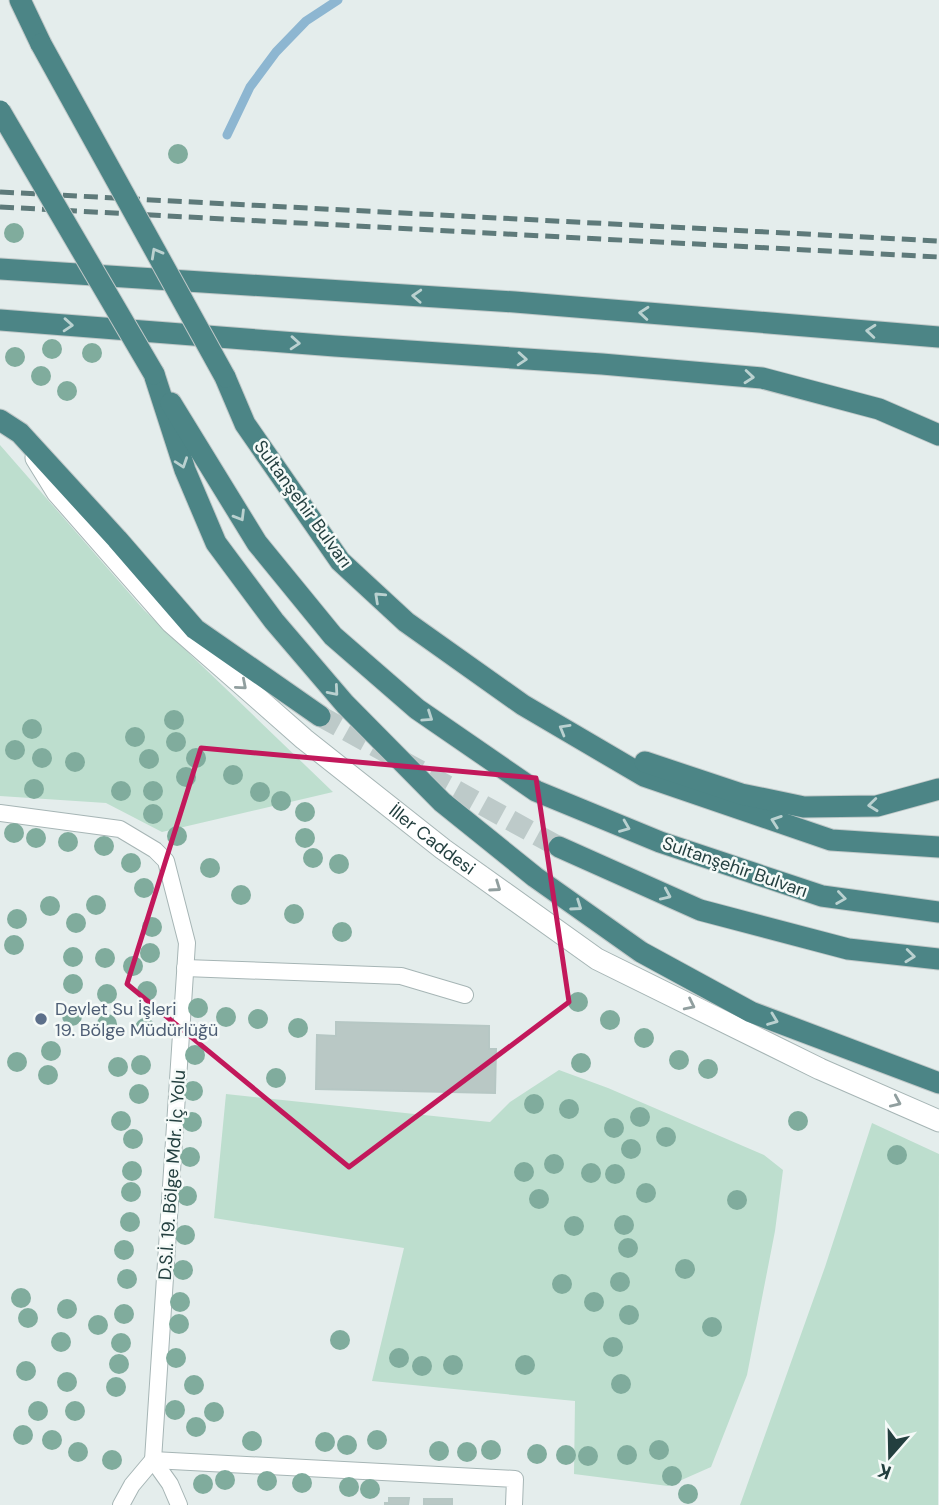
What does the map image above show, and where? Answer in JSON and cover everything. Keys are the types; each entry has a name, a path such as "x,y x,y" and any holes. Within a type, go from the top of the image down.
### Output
{"highway":[{"name":"Sultanşehir Bulvarı","path":"20,0 41,44 225,377 245,424 340,562 406,622 523,705 644,776 831,840 939,847"},
{"name":"Sultanşehir Bulvarı","path":"0,111 154,374 257,543 333,636 417,709 536,791 660,842 822,896 939,912"},
{"path":"0,270 515,302 939,337"},
{"path":"0,320 762,378 879,409 939,435"},
{"path":"154,374 185,470 216,543 274,621 345,704 442,802 536,877 641,952 751,1012 939,1083"},
{"path":"0,420 20,433 117,538 195,629 320,716"},
{"path":"594,747 741,794 804,807 877,806 939,789"},
{"path":"559,847 700,910 848,949 939,959"}],"street":[{"name":"İller Caddesi","path":"20,433 57,492 171,622 304,739 443,849 597,959 820,1069 939,1121"}],"lane":[{"name":"D.S.İ. 19. Bölge Mdr. İç Yolu","path":"0,813 120,829 155,850 166,861 187,943 153,1460"},
{"path":"185,968 401,976 465,995"},
{"path":"121,1505 132,1485 153,1460"},
{"path":"153,1460 170,1484 179,1505"},
{"path":"153,1460 515,1479 514,1505"}],"highlighted area":[{"path":"201,748 536,778 569,1002 349,1167 127,984"}],"green space":[{"path":"0,445 144,610 333,792 162,832 106,803 0,796"},
{"path":"559,1070 608,1088 764,1155 783,1170 775,1231 747,1375 711,1467 668,1486 574,1474 575,1401 372,1381 404,1248 214,1218 226,1094 490,1122 510,1102"},
{"path":"872,1123 939,1154 938,1505 740,1505 825,1267"}],"building":[{"path":"336,1022 489,1026 489,1049 496,1049 495,1093 316,1089 317,1035 336,1036"},
{"path":"389,1498 409,1498 408,1505 385,1505 389,1503"},
{"path":"424,1499 452,1499 452,1505 424,1505"}],"waterway":[{"path":"227,135 250,87 276,52 306,21 338,0"}],"tunnel":[{"path":"320,716 559,847"}],"railway":[{"path":"0,192 939,241"},
{"path":"0,207 939,257"}],"place":[{"name":"Devlet Su İşleri 19. Bölge Müdürlüğü","path":"41,1019"}]}
